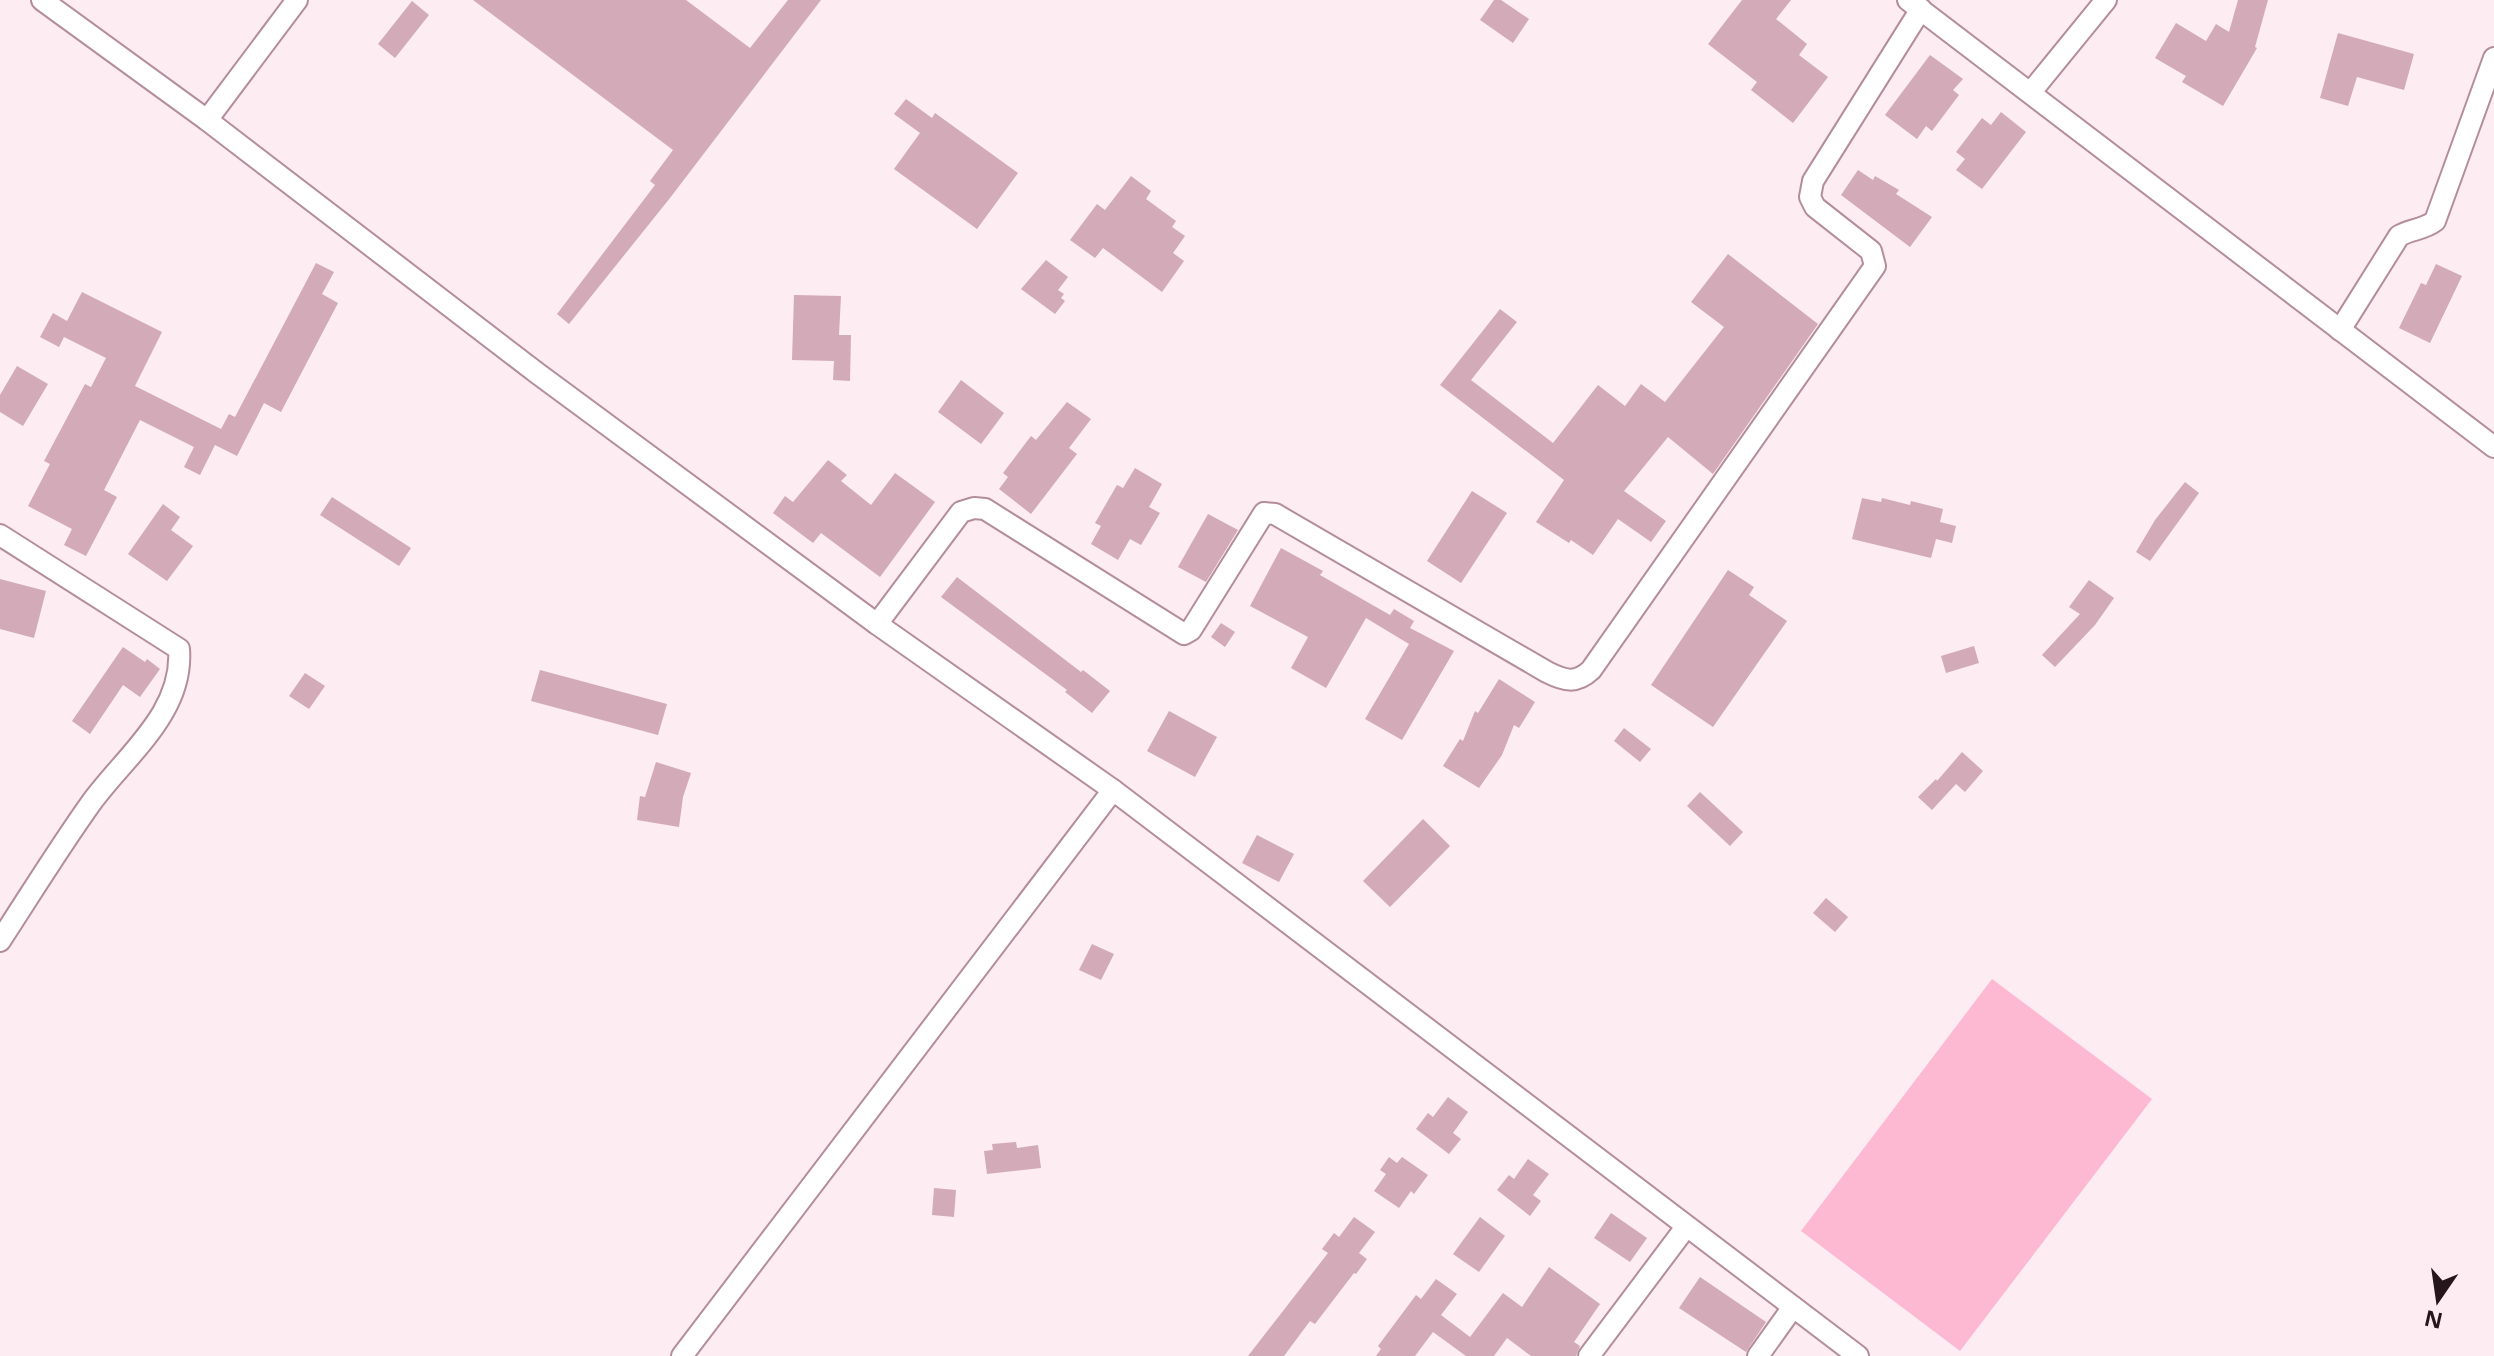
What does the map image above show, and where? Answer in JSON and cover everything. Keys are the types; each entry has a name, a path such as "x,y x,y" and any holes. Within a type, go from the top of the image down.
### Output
{"street":[{"path":"42,0 207,120 537,373 877,624 1113,790 1858,1356"},
{"path":"207,120 297,0"},
{"path":"2031,92 2106,0"},
{"path":"877,624 961,512 974,508 985,509 1184,634 1191,630 1264,513 1275,514 1547,672 1565,681 1581,679 1591,670 1875,266 1871,251 1815,207 1810,197 1813,181 1914,5 2494,447"},
{"path":"2340,330 2399,236 2422,230 2435,221 2494,58"},
{"path":"0,535 179,649 180,661 178,681 161,716 92,802 0,941"},
{"path":"682,1356 1113,790"},
{"path":"1589,1356 1686,1227"},
{"path":"1758,1356 1793,1307"}],"shaded area":[{"path":"1992,979 2152,1099 1960,1351 1801,1231"}],"building":[{"path":"473,0 686,0 750,48 788,0 821,0 569,324 557,314 655,185 650,181 673,150"},
{"path":"1494,0 1501,0 1529,19 1513,43 1480,20"},
{"path":"1742,0 1791,0 1776,19 1807,44 1799,55 1828,77 1793,123 1751,90 1757,82 1708,44"},
{"path":"2238,0 2268,0 2257,48 2223,106 2182,82 2186,76 2155,58 2176,23 2206,41 2216,24 2229,32"},
{"path":"412,1 429,15 395,58 378,44"},
{"path":"2338,33 2414,54 2404,90 2357,77 2348,106 2320,98"},
{"path":"1930,55 1963,79 1953,90 1959,95 1932,131 1926,126 1917,139 1885,115"},
{"path":"906,99 932,118 935,113 1018,173 977,229 894,169 920,133 894,114"},
{"path":"2001,112 2026,132 1982,189 1956,170 1965,159 1956,152 1982,118 1991,125"},
{"path":"1858,170 1873,180 1875,176 1899,190 1896,194 1932,217 1910,247 1841,195"},
{"path":"1131,176 1151,191 1146,199 1176,221 1172,227 1185,236 1173,253 1184,261 1162,292 1103,248 1095,258 1070,240 1097,204 1105,210"},
{"path":"1728,254 1818,324 1713,474 1668,437 1624,491 1666,521 1651,542 1618,519 1593,555 1536,522 1564,480 1440,385 1500,309 1517,322 1471,380 1553,443 1598,385 1625,406 1641,384 1665,402 1724,327 1691,302"},
{"path":"1046,260 1068,277 1058,290 1064,294 1061,298 1065,301 1055,314 1021,289"},
{"path":"316,263 334,272 322,294 338,303 281,412 264,403 237,456 215,445 200,475 184,467 194,447 140,420 104,490 117,497 86,556 64,545 72,529 28,506 50,464 44,461 85,384 91,387 106,358 64,337 59,347 40,337 53,313 67,321 82,292 162,332 135,386 221,429 229,414 235,417"},
{"path":"2436,264 2462,276 2430,343 2399,328 2421,283 2426,285"},
{"path":"794,295 841,296 839,335 851,335 850,381 833,380 834,361 792,360"},
{"path":"17,366 48,384 23,426 0,412 0,395"},
{"path":"961,380 1004,413 981,444 938,412"},
{"path":"1067,402 1091,419 1069,448 1077,454 1031,514 999,489 1008,477 1003,473 1031,436 1036,440"},
{"path":"828,460 847,475 841,481 871,505 895,473 935,502 880,577 821,533 813,543 773,513 785,496 793,502"},
{"path":"1135,468 1162,484 1149,507 1160,513 1141,545 1130,539 1118,560 1091,544 1101,526 1095,523 1117,485 1123,488"},
{"path":"2185,482 2199,493 2150,561 2136,552 2155,520"},
{"path":"1472,491 1507,513 1461,583 1427,561"},
{"path":"332,497 411,548 399,566 320,515"},
{"path":"1862,498 1881,502 1882,498 1910,505 1911,501 1943,509 1940,522 1956,526 1952,543 1936,539 1931,558 1852,539"},
{"path":"163,504 180,517 171,530 193,546 167,581 128,554"},
{"path":"1208,514 1238,530 1206,582 1178,567"},
{"path":"1281,548 1323,571 1320,575 1390,615 1394,609 1414,621 1410,628 1454,651 1402,740 1365,719 1409,644 1366,618 1326,688 1291,668 1308,637 1250,606"},
{"path":"1728,570 1754,587 1749,595 1787,621 1713,727 1651,685"},
{"path":"957,577 1110,691 1092,713 1065,692 1067,690 941,597"},
{"path":"0,579 46,591 34,638 0,629"},
{"path":"2089,580 2114,598 2095,625 2055,667 2042,655 2080,614 2069,607"},
{"path":"1221,623 1235,632 1225,647 1211,637"},
{"path":"1974,646 1979,663 1946,673 1941,656"},
{"path":"123,647 160,669 140,697 123,685 90,734 72,721"},
{"path":"540,670 667,704 658,735 531,701"},
{"path":"305,673 325,686 309,709 289,696"},
{"path":"1499,679 1535,702 1519,728 1514,725 1502,755 1479,788 1443,766 1460,739 1463,741 1475,711 1478,713"},
{"path":"1169,711 1217,737 1195,777 1147,751"},
{"path":"1624,728 1651,749 1640,762 1614,741"},
{"path":"1962,752 1983,771 1965,792 1956,784 1932,810 1918,797"},
{"path":"656,762 691,773 683,797 679,827 637,820 640,796 645,797"},
{"path":"1700,792 1743,832 1730,846 1687,806"},
{"path":"1423,819 1450,846 1390,907 1363,881"},
{"path":"1257,835 1294,854 1279,882 1242,863"},
{"path":"1826,898 1848,917 1835,932 1813,913"},
{"path":"1092,944 1114,954 1101,980 1079,970"},
{"path":"1448,1097 1468,1112 1453,1133 1461,1139 1449,1154 1416,1129 1428,1113 1433,1117"},
{"path":"1016,1142 1017,1148 1038,1145 1041,1168 987,1174 984,1151 993,1150 992,1144"},
{"path":"1389,1157 1397,1163 1402,1157 1428,1175 1399,1208 1374,1191 1386,1174 1380,1170"},
{"path":"1528,1159 1549,1174 1533,1195 1541,1201 1530,1216 1497,1190 1509,1175 1514,1179"},
{"path":"934,1188 956,1190 954,1217 932,1215"},
{"path":"1611,1213 1647,1238 1630,1262 1594,1238"},
{"path":"1354,1217 1375,1232 1359,1253 1367,1259 1356,1274 1315,1324 1310,1321 1284,1356 1248,1356 1328,1253 1322,1249 1334,1233 1339,1237"},
{"path":"1480,1217 1505,1236 1479,1272 1453,1254"},
{"path":"1549,1267 1600,1304 1574,1342 1580,1346 1576,1356 1531,1356 1507,1338 1494,1356 1466,1356 1433,1332 1415,1356 1376,1356 1381,1349 1378,1346 1416,1295 1421,1299 1436,1279 1457,1294 1441,1315 1470,1337 1503,1293 1522,1307"},
{"path":"1700,1277 1766,1322 1746,1352 1679,1308"}]}
